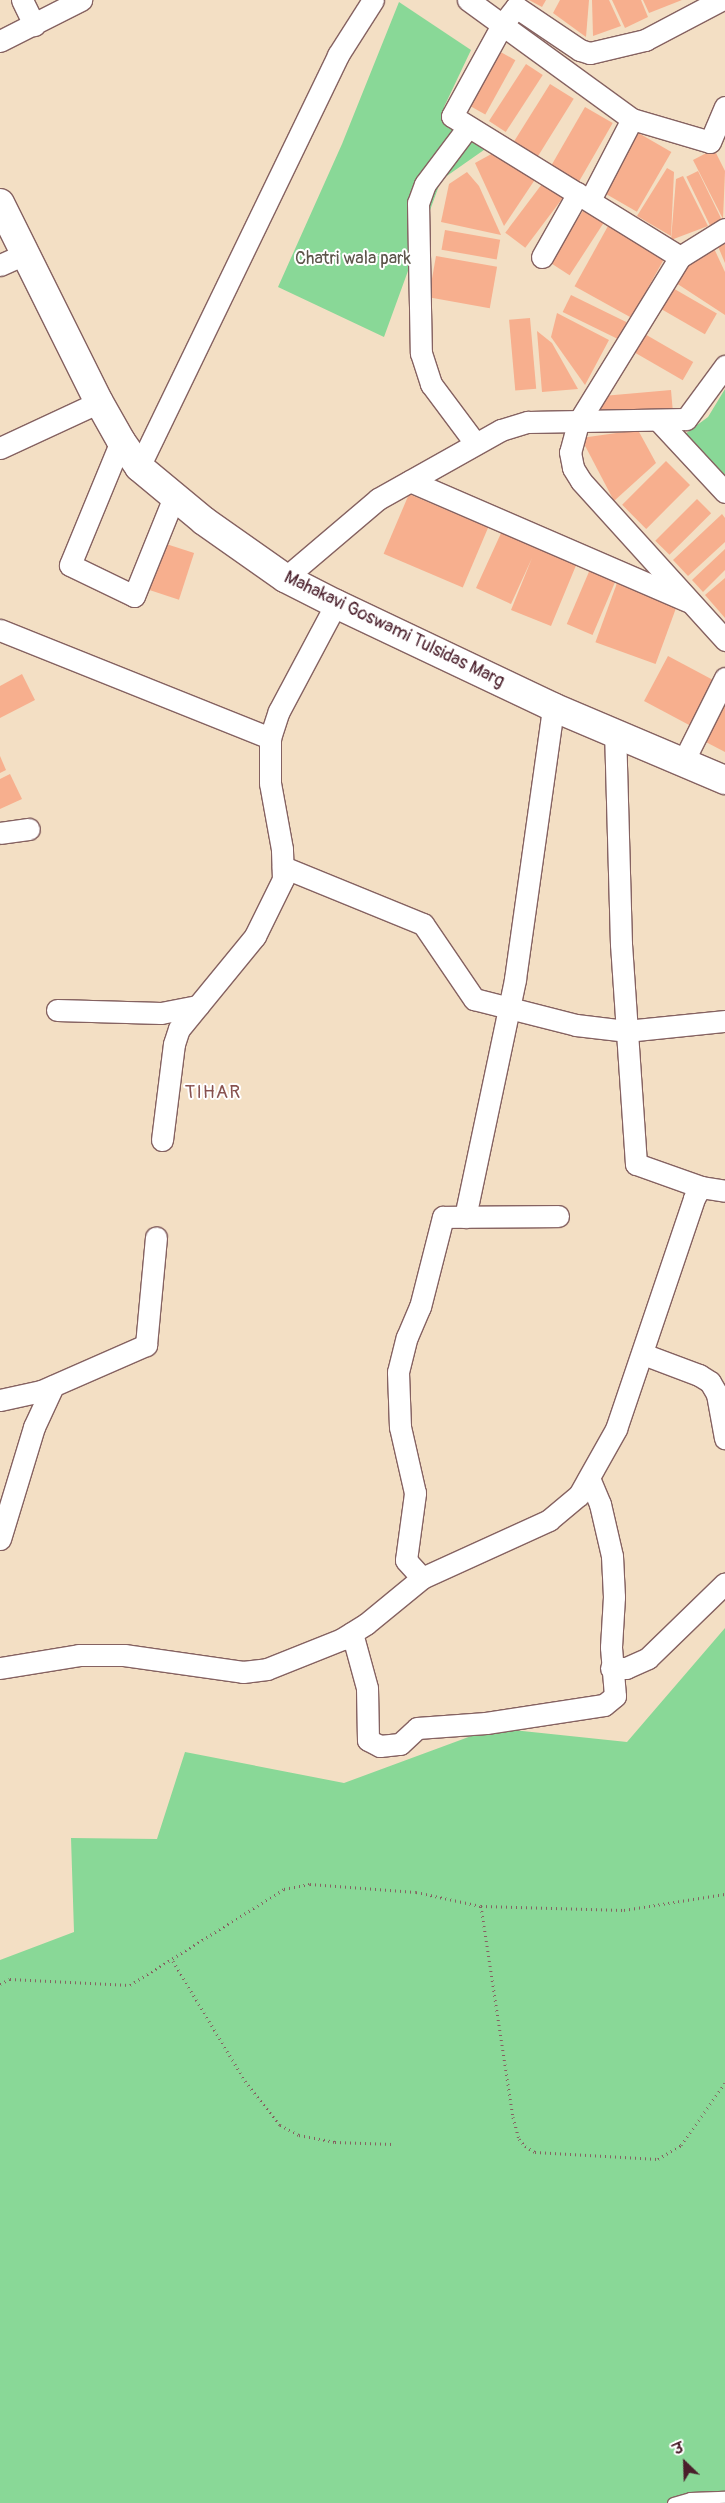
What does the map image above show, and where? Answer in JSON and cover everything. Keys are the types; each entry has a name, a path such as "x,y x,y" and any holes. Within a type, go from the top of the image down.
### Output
{"street":[{"path":"22,0 34,25"},
{"path":"0,42 81,0"},
{"path":"139,467 338,55 373,0"},
{"path":"468,0 632,119 710,142 725,107"},
{"path":"680,257 584,197 452,119 452,115 502,25 513,9 520,8 580,50 590,53 645,40 721,0"},
{"path":"542,258 584,197 632,119"},
{"path":"468,127 425,184 418,203 421,353 431,384 475,443"},
{"name":"Mahakavi Goswami Tulsidas Marg","path":"0,202 99,402 121,441 139,467 204,522 285,578 336,604 553,706 615,731 725,780"},
{"path":"725,229 680,257 578,423 570,452 573,468 581,481 696,605 725,640"},
{"path":"0,265 25,254"},
{"path":"285,578 378,499 475,443 528,422 659,421 688,417 725,366"},
{"path":"0,448 99,402"},
{"path":"659,421 725,492"},
{"path":"121,441 70,565 134,596 174,497"},
{"path":"410,481 696,605"},
{"path":"162,1140 174,1044 179,1029 255,936 279,890 283,867 270,783 270,738 279,710 336,604"},
{"path":"0,630 62,652 270,738"},
{"path":"683,762 725,678"},
{"path":"465,1217 508,1009 553,706"},
{"path":"615,731 626,1031 636,1164 701,1187 725,1191"},
{"path":"0,833 29,829"},
{"path":"283,867 423,924 474,999 576,1026 626,1031 725,1020"},
{"path":"56,1010 161,1013 198,1006"},
{"path":"0,1668 79,1655 124,1655 254,1672 324,1648 352,1633 422,1578 550,1520 579,1495 616,1429 643,1354 694,1198 701,1187"},
{"path":"422,1578 406,1560 415,1493 400,1427 398,1372 407,1337 420,1307 443,1217 558,1216"},
{"path":"0,1400 25,1397 146,1345 156,1237"},
{"path":"643,1354 699,1374 710,1382 717,1394 725,1438"},
{"path":"0,1538 34,1427 53,1386"},
{"path":"352,1633 367,1688 368,1740 380,1746 400,1744 416,1728 495,1722 604,1705 615,1696 611,1668 612,1556 600,1504 589,1478"},
{"path":"611,1668 626,1668 648,1658 725,1583"}],"lane":[{"path":"673,2503 690,2498 725,2497"}],"path":[{"path":"0,1984 10,1980 130,1985 173,1960 284,1889 310,1884 416,1892 481,1906 624,1910 725,1894"},
{"path":"481,1906 513,2117 519,2138 525,2146 536,2152 658,2159 681,2145 725,2083"},
{"path":"173,1960 245,2081 280,2125 299,2135 335,2142 393,2144"}],"green space":[{"name":"Chatri wala park","path":"399,2 471,50 444,107 491,145 441,180 384,337 278,287 342,144"},
{"path":"725,389 725,482 681,437 708,417"},
{"path":"725,1628 725,2503 0,2503 0,1960 74,1932 71,1838 157,1839 185,1752 344,1783 493,1728 627,1742"}],"building":[{"path":"529,0 546,0 542,7"},
{"path":"560,0 589,0 586,37 553,13"},
{"path":"592,0 609,0 621,26 593,36"},
{"path":"612,0 641,0 648,17 625,28"},
{"path":"643,0 682,0 649,13"},
{"path":"497,50 515,60 485,114 467,104"},
{"path":"526,64 543,75 506,132 489,121"},
{"path":"550,84 574,99 537,158 513,143"},
{"path":"585,107 613,123 579,182 551,166"},
{"path":"635,131 671,152 637,212 600,191"},
{"path":"714,149 725,171 723,219 693,160"},
{"path":"495,152 536,178 504,226 475,163"},
{"path":"667,168 674,172 671,236 637,216"},
{"path":"698,171 722,220 710,226 686,177"},
{"path":"467,172 479,186 501,235 441,222 449,184"},
{"path":"683,176 708,226 671,240 676,179"},
{"path":"545,180 565,195 525,248 505,233"},
{"path":"586,206 606,219 570,275 550,262"},
{"path":"608,226 665,258 631,318 575,286"},
{"path":"445,230 500,240 497,259 442,250"},
{"path":"725,241 725,263 717,244"},
{"path":"711,242 725,272 725,315 673,281"},
{"path":"436,256 497,267 490,308 429,297"},
{"path":"671,287 717,313 705,334 659,308"},
{"path":"571,295 627,322 618,339 563,312"},
{"path":"557,313 609,340 585,385 551,337"},
{"path":"530,318 536,389 515,391 509,320"},
{"path":"537,331 552,343 578,389 542,392"},
{"path":"643,333 693,362 683,380 632,351"},
{"path":"671,390 673,412 599,418 597,396"},
{"path":"638,430 656,463 614,501 581,438"},
{"path":"666,461 690,485 646,529 622,505"},
{"path":"409,494 488,528 463,587 384,554"},
{"path":"697,499 711,513 669,555 655,541"},
{"path":"722,514 725,518 725,542 688,576 673,560"},
{"path":"502,531 577,563 551,626 511,610 532,558 511,604 476,588"},
{"path":"157,541 194,553 179,600 142,588"},
{"path":"725,549 725,570 703,592 692,580"},
{"path":"591,567 617,578 593,635 567,624"},
{"path":"725,578 725,618 705,595"},
{"path":"617,583 677,605 656,664 595,642"},
{"path":"668,656 719,683 695,728 644,701"},
{"path":"22,674 35,700 0,718 0,686"},
{"path":"725,695 725,752 702,740"},
{"path":"0,756 6,770 0,773"},
{"path":"10,774 22,799 0,809 0,779"}],"district":[{"name":"TIHAR","path":"213,1093"}]}
